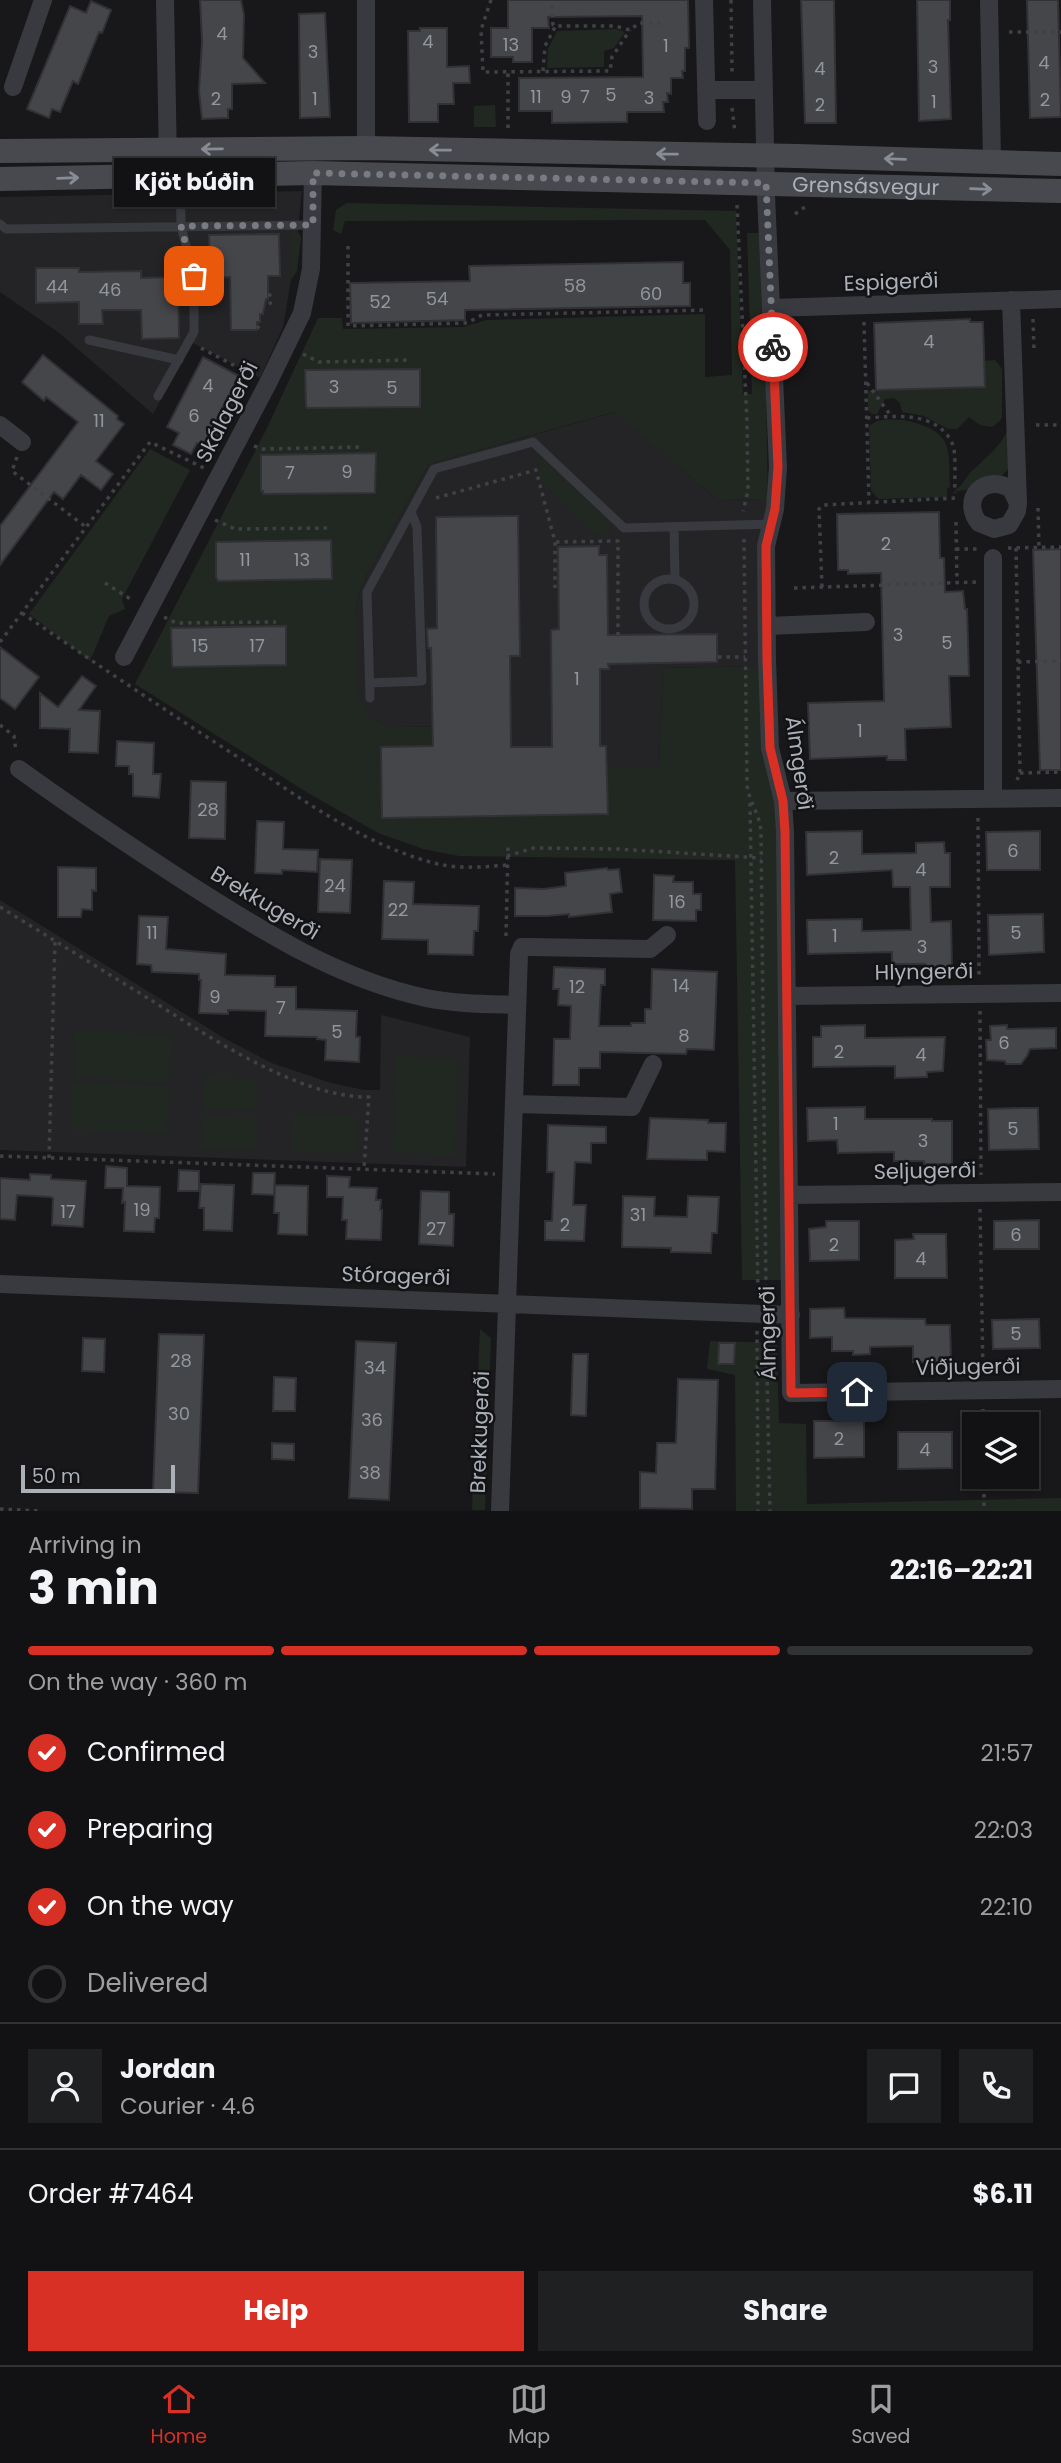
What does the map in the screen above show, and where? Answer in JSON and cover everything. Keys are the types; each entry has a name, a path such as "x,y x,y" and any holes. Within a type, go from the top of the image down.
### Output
{"main road":[{"name":"Grensásvegur","path":"0,151 366,148 1061,164"},
{"name":"Grensásvegur","path":"0,179 313,173 1061,191"}],"street":[{"path":"13,87 43,0"},
{"path":"165,0 168,150 174,175"},
{"path":"366,0 366,148"},
{"path":"704,0 706,121"},
{"name":"Álmgerði","path":"762,0 765,156 778,467 775,509 766,546 767,626 770,748 783,801 791,1393"},
{"path":"989,0 992,162"},
{"path":"706,90 764,90"},
{"name":"Skálagerði","path":"124,657 302,313 311,269 313,173"},
{"name":"Espigerði","path":"772,308 1061,299"},
{"path":"1012,300 1018,503"},
{"path":"0,425 22,442"},
{"path":"988,793 993,558"},
{"path":"767,626 866,622"},
{"name":"Brekkugerði","path":"19,769 77,811 240,918 315,959 425,998 517,1005"},
{"path":"783,801 988,793 1061,798"},
{"path":"522,947 650,950 667,935"},
{"name":"Brekkugerði","path":"500,1511 517,1005 519,954 522,947"},
{"name":"Hlyngerði","path":"787,996 1061,993"},
{"path":"514,1104 632,1107 653,1064"},
{"name":"Seljugerði","path":"789,1195 1061,1192"},
{"name":"Stóragerði","path":"0,1284 791,1315"},
{"name":"Viðjugerði","path":"791,1393 1061,1389"}],"lane":[{"path":"158,396 194,332 194,276 181,226 174,175"},
{"path":"3,227 313,225"},
{"path":"89,340 179,360"},
{"path":"370,698 367,592 434,469 533,442 624,528 771,524"},
{"path":"370,683 422,681 417,527 411,512"},
{"path":"674,528 675,580"},
{"path":"675,580 687,587 692,594 693,611 683,625 666,629 658,627 646,614 645,597 655,583 675,580"}],"path":[{"path":"491,0 481,30 483,72 610,72 612,57 630,30 639,23 664,23"},
{"path":"731,0 732,82"},
{"path":"552,5 552,24 555,26"},
{"path":"543,71 545,46 555,26"},
{"path":"555,26 615,26 630,30"},
{"path":"989,33 1061,32"},
{"path":"508,71 508,134"},
{"path":"732,99 736,135"},
{"path":"738,213 748,491 743,513"},
{"path":"348,246 348,326 467,323 482,315 708,310"},
{"path":"268,295 270,303 273,304"},
{"path":"863,305 869,502"},
{"path":"189,342 241,369"},
{"path":"303,354 319,362 411,360"},
{"path":"866,381 891,417"},
{"path":"822,587 820,509 828,504 955,498 953,445 946,435 914,417 867,418"},
{"path":"1036,425 1061,425"},
{"path":"22,442 12,471 86,527"},
{"path":"0,642 150,442 192,463"},
{"path":"253,445 262,449 363,447"},
{"path":"432,503 437,496 536,470 555,541 555,588"},
{"path":"955,511 957,583"},
{"path":"200,512 235,529 332,528"},
{"path":"744,535 758,1301"},
{"path":"555,541 618,541 618,635"},
{"path":"979,984 988,793 1016,782 1020,773 1016,548"},
{"path":"794,588 993,582"},
{"path":"105,583 128,598"},
{"path":"149,609 176,623 276,622"},
{"path":"22,613 127,686 324,813 364,834 405,854 441,865 507,865"},
{"path":"718,657 745,657"},
{"path":"1018,662 1061,662"},
{"path":"0,725 14,736 19,769"},
{"path":"1020,773 1061,772"},
{"path":"750,801 759,818 761,858 766,1300"},
{"path":"508,845 505,936 522,947"},
{"path":"507,856 534,848 618,849 761,858"},
{"path":"0,906 207,1035 259,1064 328,1091 369,1097 365,1168"},
{"path":"48,1158 55,941"},
{"path":"979,1005 982,1181"},
{"path":"0,1156 511,1175"},
{"path":"756,1156 764,1156"},
{"path":"980,1203 983,1379"},
{"path":"757,1323 758,1511"},
{"path":"766,1323 770,1511"},
{"path":"983,1401 983,1412"},
{"path":"984,1489 984,1511"},
{"path":"0,1509 40,1511"}],"shaded area":[{"path":"615,29 625,32 614,48 604,51 604,67 547,68 548,49 557,31"},
{"path":"495,105 496,127 474,127 474,106"},
{"path":"302,191 296,250 283,327 260,378 193,343 153,414 58,332 0,292 0,197"},
{"path":"346,203 736,211 743,394 752,394 747,233 763,233 768,499 718,500 614,412 429,464 368,573 355,612 357,692 369,716 386,727 482,726 496,770 659,767 663,668 761,666 778,812 783,1280 742,1280 735,860 459,856 423,849 378,833 308,793 135,684 266,430 318,318 342,318 343,329 463,327 487,320 705,314 705,377 732,375 730,250 705,220 345,221 341,234 333,230 336,210"},
{"path":"295,232 299,233 301,238 297,271 292,279 292,237"},
{"path":"995,360 1002,369 1002,417 992,427 980,425 969,417 957,429 948,429 924,416 902,412 900,403 894,398 885,399 877,414 868,410 868,391 985,387 984,361"},
{"path":"233,400 241,404 227,429 224,427 221,432 223,438 215,452 203,446 221,411 226,413"},
{"path":"615,412 718,500 768,499 761,666 663,668 659,768 495,770 482,726 386,727 368,716 357,692 355,672 355,612 359,594 429,464"},
{"path":"881,420 904,420 931,429 945,442 950,472 947,497 879,499 871,491 869,427"},
{"path":"1011,422 1012,457 1008,469 987,484 954,491 998,445"},
{"path":"150,449 190,470 122,599 125,609 109,616 90,661 29,614"},
{"path":"540,458 609,522 606,536 594,534 543,484 537,463"},
{"path":"0,900 224,1038 272,1063 331,1083 365,1090 380,1090 381,1015 470,1037 466,1167 0,1150"},
{"path":"74,1031 171,1034 169,1082 73,1078"},
{"path":"395,1056 458,1059 455,1156 392,1153"},
{"path":"204,1077 258,1079 257,1111 203,1109"},
{"path":"72,1083 169,1086 167,1133 71,1130"},
{"path":"294,1113 358,1116 357,1154 292,1152"},
{"path":"202,1116 257,1118 256,1150 201,1149"},
{"path":"480,1329 491,1338 485,1510 472,1510"},
{"path":"710,1341 777,1343 779,1423 806,1424 807,1504 1061,1498 1061,1511 736,1511 735,1375 707,1369"}],"building":[{"path":"200,0 241,0 244,15 243,58 265,83 232,84 232,109 228,109 228,118 202,119 199,91 202,41"},
{"path":"508,0 688,0 689,48 685,48 685,71 682,71 683,78 671,78 671,94 667,93 668,102 663,102 664,112 627,112 627,122 552,123 552,111 519,111 519,78 643,77 642,16 548,17 549,28 532,28 532,62 513,62 513,57 491,57 491,28 508,28"},
{"path":"801,0 834,0 836,123 805,123"},
{"path":"917,0 950,0 948,20 951,119 919,121"},
{"path":"1027,0 1058,0 1061,117 1030,118"},
{"path":"91,1 111,10 78,84 73,81 60,112 52,109 49,118 27,109 70,6 86,13"},
{"path":"325,13 330,117 300,118 299,14"},
{"path":"420,28 447,28 447,67 469,66 470,83 453,83 454,104 438,104 438,122 409,122 408,31 420,31"},
{"path":"279,234 280,276 268,276 268,299 263,314 260,314 260,322 257,322 257,330 231,330 230,277 210,278 209,235"},
{"path":"683,262 683,283 690,283 690,306 465,310 465,320 351,323 350,283 470,281 469,266"},
{"path":"36,268 79,268 79,272 141,271 141,278 178,277 179,338 142,339 141,310 102,310 103,324 79,324 79,302 36,303"},
{"path":"970,319 970,322 983,322 985,387 876,390 874,323"},
{"path":"43,355 118,416 117,419 124,424 96,461 113,474 101,490 81,475 63,499 54,492 0,565 0,526 78,422 46,397 44,401 22,382"},
{"path":"203,357 239,376 203,446 197,443 191,454 173,445 179,433 167,427"},
{"path":"420,369 420,407 307,408 306,405 305,370"},
{"path":"376,453 375,493 263,494 261,491 261,455"},
{"path":"939,512 940,558 944,558 945,592 963,591 967,609 969,676 949,676 951,727 905,729 906,760 887,760 887,756 810,759 808,703 884,701 881,573 848,574 848,570 838,570 837,514"},
{"path":"518,516 520,656 510,656 511,747 552,747 551,630 559,629 558,547 599,546 599,555 607,555 608,635 717,634 717,662 608,664 609,669 600,669 600,746 606,746 608,814 382,818 381,747 433,746 431,648 428,648 427,629 437,628 436,517"},
{"path":"331,540 332,579 218,581 216,577 216,542"},
{"path":"1061,549 1061,770 1040,770 1033,550"},
{"path":"286,626 286,665 173,667 171,628"},
{"path":"0,647 39,677 15,709 0,698"},
{"path":"82,676 96,686 79,710 100,711 98,753 69,752 70,729 40,728 40,693 58,707"},
{"path":"117,741 154,743 153,774 161,774 159,798 133,796 133,774 129,774 129,766 116,766"},
{"path":"191,781 226,782 225,839 189,838"},
{"path":"257,821 284,822 283,849 318,850 317,872 282,870 282,874 255,873"},
{"path":"862,831 862,854 916,853 916,843 944,842 945,853 950,853 950,887 930,887 931,922 951,921 952,968 925,968 925,964 892,964 892,952 808,954 807,920 862,919 862,931 911,930 910,887 893,887 892,870 807,875 806,832"},
{"path":"1040,831 1040,870 987,870 986,832"},
{"path":"320,859 352,860 350,913 318,912"},
{"path":"58,867 96,868 96,891 92,890 92,910 82,909 81,917 58,917"},
{"path":"619,869 622,892 610,894 612,912 569,917 569,914 515,916 515,888 544,889 566,886 565,873"},
{"path":"654,875 674,876 673,882 693,882 693,894 701,894 701,910 696,910 696,921 653,920"},
{"path":"384,881 414,882 413,904 479,906 473,955 428,954 428,940 382,939"},
{"path":"1043,914 1044,952 989,955 988,915"},
{"path":"139,916 168,917 166,949 226,954 225,975 275,976 275,987 296,987 296,1009 357,1011 359,1062 325,1060 326,1040 317,1037 265,1036 266,1011 228,1010 228,1014 199,1013 199,974 152,972 151,965 137,964"},
{"path":"554,967 605,969 605,985 601,985 599,1026 645,1023 645,1009 651,1009 652,969 717,972 714,1050 687,1049 686,1054 600,1052 600,1068 579,1068 579,1085 553,1085 554,1039 570,1039 571,1006 558,1005 559,989 553,989"},
{"path":"865,1025 865,1038 945,1037 943,1071 927,1072 927,1077 895,1078 895,1066 813,1067 813,1037 821,1037 821,1026"},
{"path":"1007,1025 1007,1029 1056,1028 1056,1048 1030,1049 1021,1064 987,1060 986,1040 991,1040 990,1026"},
{"path":"865,1107 865,1119 952,1121 952,1164 894,1161 894,1152 838,1153 837,1140 808,1141 807,1108"},
{"path":"1038,1108 1039,1149 989,1150 988,1109"},
{"path":"650,1118 726,1123 725,1152 707,1151 707,1160 647,1159"},
{"path":"548,1125 606,1127 606,1143 591,1143 591,1163 575,1162 573,1205 586,1205 584,1241 545,1240 545,1221 552,1221 554,1172 547,1172"},
{"path":"106,1166 127,1168 127,1186 160,1187 159,1218 155,1218 154,1232 124,1231 123,1188 105,1188"},
{"path":"179,1170 199,1171 199,1191 178,1191"},
{"path":"253,1173 275,1173 274,1195 252,1194"},
{"path":"30,1174 51,1175 51,1179 86,1181 83,1227 52,1225 53,1198 50,1197 17,1195 15,1220 0,1219 0,1178 30,1180"},
{"path":"327,1176 350,1177 349,1187 377,1188 376,1200 381,1200 382,1210 381,1240 346,1239 347,1220 342,1220 343,1197 327,1197"},
{"path":"201,1184 234,1185 232,1231 204,1230 204,1208 199,1208"},
{"path":"275,1185 308,1186 307,1235 278,1234 279,1213 274,1213"},
{"path":"421,1191 449,1192 449,1214 454,1214 453,1246 419,1244"},
{"path":"623,1196 655,1197 654,1216 687,1217 688,1196 719,1197 717,1233 712,1233 711,1253 671,1252 671,1248 622,1247"},
{"path":"1039,1220 1039,1249 994,1249 994,1221"},
{"path":"826,1221 859,1221 859,1260 810,1261 809,1229 826,1227"},
{"path":"913,1234 946,1234 947,1278 895,1278 895,1240 914,1239"},
{"path":"844,1308 845,1318 925,1319 926,1325 950,1325 951,1362 913,1362 913,1346 870,1347 870,1354 853,1355 853,1351 832,1351 832,1337 810,1338 810,1309"},
{"path":"1039,1319 1040,1348 993,1349 992,1320"},
{"path":"159,1334 204,1335 198,1493 153,1492"},
{"path":"83,1338 105,1339 104,1372 82,1371"},
{"path":"356,1341 396,1343 389,1500 349,1498"},
{"path":"719,1343 735,1343 734,1364 718,1364"},
{"path":"573,1354 588,1354 586,1416 571,1415"},
{"path":"274,1377 296,1378 295,1411 273,1411"},
{"path":"678,1379 718,1380 715,1489 692,1489 692,1509 640,1508 640,1472 656,1473 657,1443 676,1443"},
{"path":"814,1421 864,1421 864,1457 814,1458"},
{"path":"898,1432 952,1432 952,1468 898,1469"},
{"path":"272,1443 294,1444 294,1460 272,1459"}],"way so far":[{"path":"194,276 181,226 313,225 313,173 766,183 773,347"}],"place":[{"name":"Kjöt búðin","path":"194,276"}],"route":[{"path":"773,347 778,467 775,509 766,546 767,659 770,748 783,801 785,832 791,1393 857,1392"}]}
